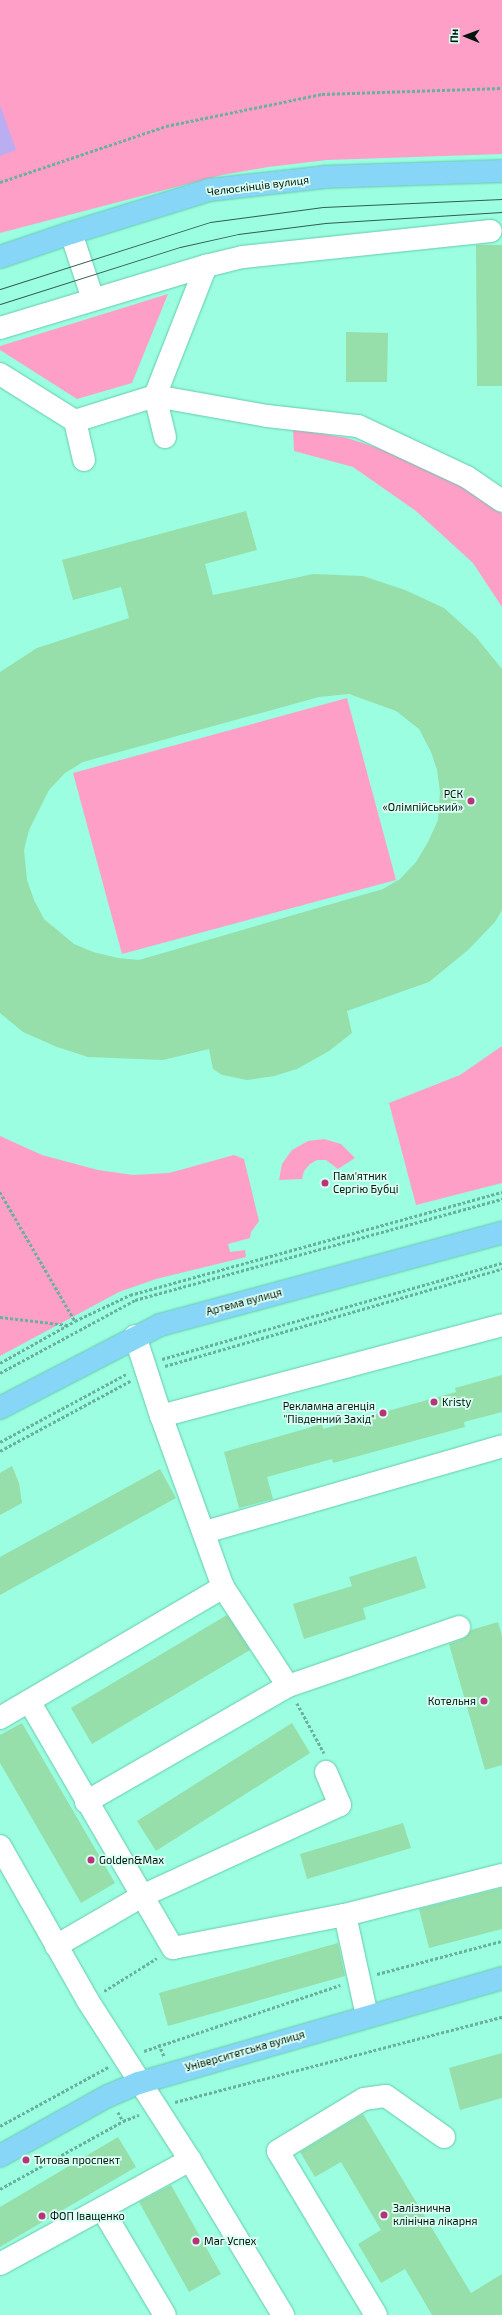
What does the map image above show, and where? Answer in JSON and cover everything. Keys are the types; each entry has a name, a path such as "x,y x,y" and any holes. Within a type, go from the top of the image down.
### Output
{"main road":[{"name":"Челюскінців вулиця","path":"0,258 71,233 209,190 324,178 502,171"},
{"name":"Артема вулиця","path":"0,1408 135,1336 160,1325 502,1232"},
{"name":"Університетська вулиця","path":"0,2156 108,2096 139,2083 502,1978"}],"street":[{"path":"0,328 93,299 206,266 243,257 491,231"},
{"path":"71,233 93,299"},
{"path":"164,437 155,396 206,266"},
{"path":"0,374 75,421 84,460"},
{"path":"75,421 155,396 267,416 358,426 467,477 502,501"},
{"path":"161,1416 502,1325"},
{"path":"135,1336 161,1416 205,1532 223,1587 288,1686"},
{"path":"205,1532 502,1446"},
{"path":"0,1718 223,1587"},
{"path":"86,1802 288,1686 459,1627"},
{"path":"29,1701 86,1802 173,1948 345,1915 502,1875"},
{"path":"56,1946 142,1896 340,1805 326,1772"},
{"path":"0,1846 88,2001 139,2083 190,2160 283,2315"},
{"path":"345,1915 367,2016"},
{"path":"376,2315 278,2152 364,2099 386,2096 444,2137"},
{"path":"0,2264 190,2160"},
{"path":"102,2209 165,2315"}],"path":[{"path":"0,182 166,126 322,94 502,88"},
{"path":"0,1192 75,1321"},
{"path":"0,1363 75,1321 130,1295 502,1192"},
{"path":"0,1372 134,1300 502,1199"},
{"path":"0,1442 146,1368 502,1263"},
{"path":"0,1451 146,1368 502,1269"},
{"path":"0,1317 69,1325"},
{"path":"288,1686 331,1767 326,1772"},
{"path":"0,2126 124,2059 159,2044 358,1979 502,1941"},
{"path":"88,2001 173,1948"},
{"path":"0,2189 123,2121 156,2108 180,2100 502,2017"}],"shaded area":[{"path":"0,0 502,0 502,154 327,160 268,167 222,175 0,233"},
{"path":"0,105 16,150 0,156"},
{"path":"168,294 132,383 77,399 0,350 0,346"},
{"path":"293,429 347,438 409,458 483,497 502,514 502,607 473,563 416,511 353,467 294,451"},
{"path":"347,698 396,880 122,954 73,773"},
{"path":"502,1046 502,1183 416,1205 389,1103 460,1075"},
{"path":"0,1136 42,1155 98,1170 133,1175 169,1173 234,1155 244,1159 259,1221 251,1232 250,1238 228,1244 230,1252 245,1250 246,1257 156,1279 119,1292 0,1356"},
{"path":"324,1139 341,1144 355,1158 338,1169 326,1160 317,1160 310,1164 304,1171 302,1179 279,1180 282,1164 292,1150 308,1141"}],"building":[{"path":"476,245 502,245 502,386 477,386"},
{"path":"346,332 388,333 387,382 346,382"},
{"name":"РСК «Олімпійський»","path":"246,511 257,550 205,564 213,595 313,574 363,576 405,590 444,608 476,637 502,669 502,910 495,922 468,950 429,982 347,1011 352,1033 329,1051 297,1069 274,1076 247,1080 222,1075 213,1069 209,1049 163,1060 88,1057 57,1047 23,1032 0,1013 0,672 37,648 129,618 121,587 73,600 62,560","holes":["349,694 396,711 419,729 431,752 437,770 440,792 438,820 428,842 416,862 400,879 383,889 139,960 118,958 93,952 74,944 44,919 34,900 27,880 24,850 29,830 49,790 65,773 83,762 319,697"]},
{"path":"502,1375 502,1412 464,1422 465,1427 333,1463 332,1459 267,1477 273,1499 239,1508 224,1452 322,1424 323,1429 456,1392 455,1388"},
{"path":"12,1466 19,1483 22,1503 0,1515 0,1473"},
{"path":"160,1469 176,1498 0,1595 0,1557"},
{"path":"416,1556 426,1588 363,1608 366,1619 304,1639 293,1604 352,1586 349,1577"},
{"path":"227,1615 250,1650 92,1744 71,1708"},
{"name":"Котельня","path":"498,1622 502,1636 502,1765 485,1770 449,1644 463,1639 471,1630"},
{"path":"22,1723 115,1883 81,1903 0,1763 0,1735"},
{"path":"292,1723 310,1753 156,1851 137,1821"},
{"path":"403,1823 411,1848 307,1879 300,1854"},
{"path":"502,1888 502,1929 429,1948 419,1909"},
{"path":"338,1943 345,1976 168,2026 159,1993"},
{"path":"502,2053 502,2098 460,2110 449,2068"},
{"path":"363,2114 471,2293 502,2274 502,2315 432,2315 405,2269 381,2283 358,2244 381,2230 341,2162 315,2177 300,2152"},
{"path":"118,2137 136,2167 0,2247 0,2207"},
{"path":"171,2185 221,2274 189,2292 139,2202"}],"tram line":[{"path":"0,289 210,222 323,207 502,199"},
{"path":"0,304 180,247 238,234 325,223 502,212"}],"place":[{"name":"РСК «Олімпійський»","path":"471,801"},
{"name":"Пам'ятник Сергію Бубці","path":"325,1183"},
{"name":"Kristy","path":"434,1402"},
{"name":"Рекламна агенція \"Південний Захід\"","path":"383,1413"},
{"name":"Котельня","path":"484,1701"},
{"name":"Golden&Max","path":"91,1860"},
{"name":"Титова проспект","path":"26,2160"},
{"name":"Залізнична клінічна лікарня","path":"384,2215"},
{"name":"ФОП Іващенко","path":"42,2216"},
{"name":"Маг Успех","path":"196,2241"}]}
